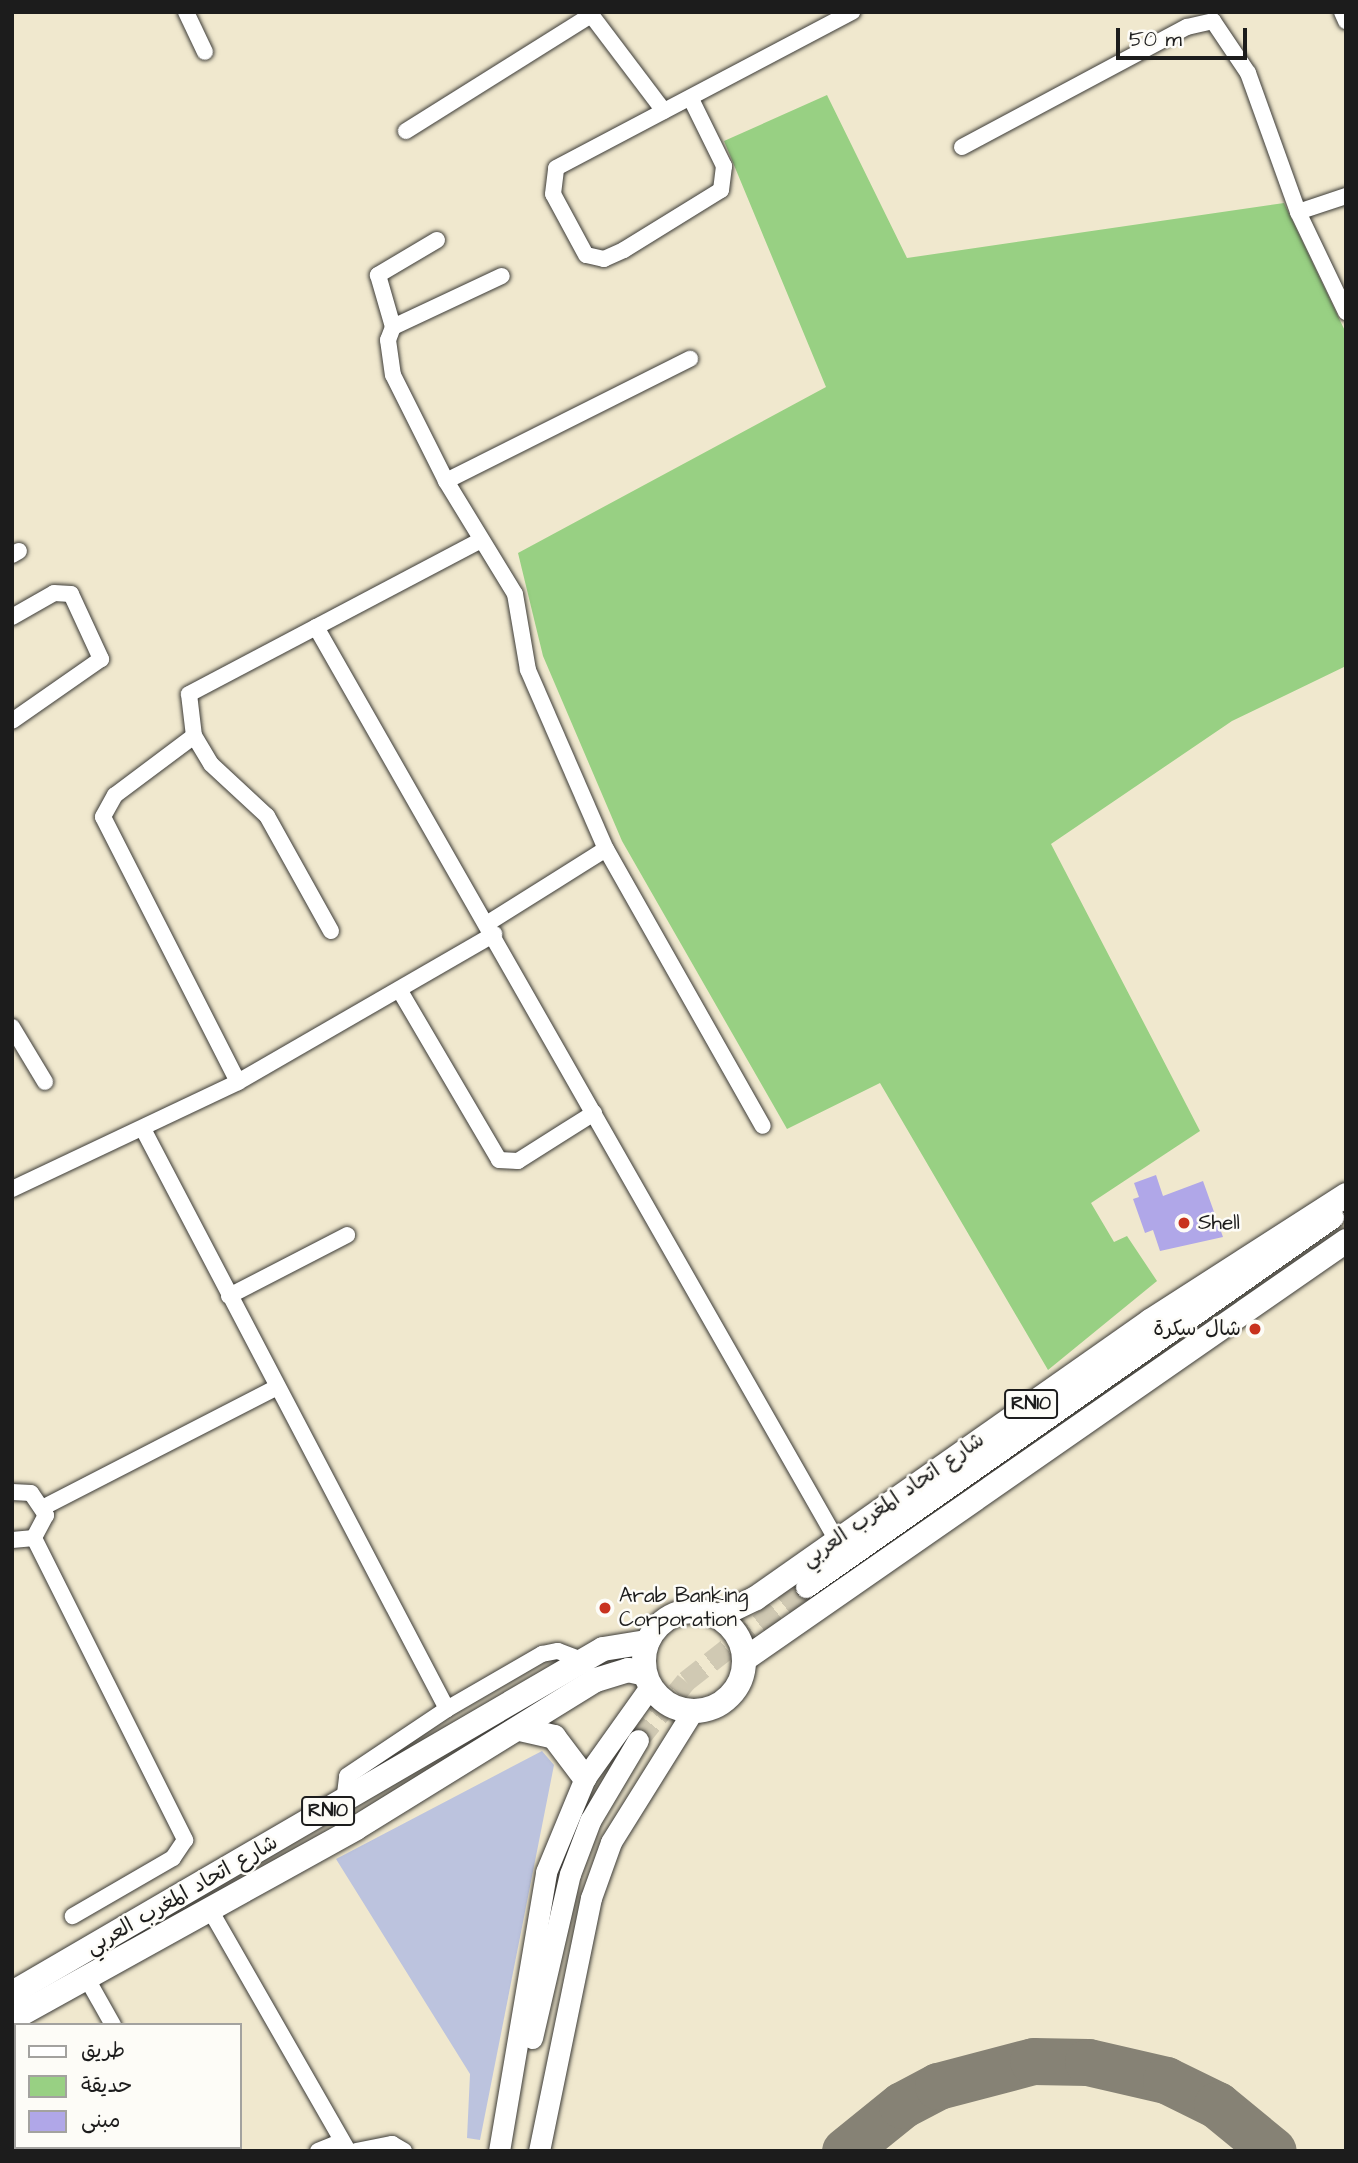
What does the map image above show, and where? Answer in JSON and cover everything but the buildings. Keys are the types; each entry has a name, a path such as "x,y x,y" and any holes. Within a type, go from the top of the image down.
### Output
{"main road":[{"name":"شارع اتحاد المغرب العربي","path":"719,1616 756,1598 836,1539 1150,1321 1346,1195"},
{"name":"RN10","path":"745,1659 1346,1241"},
{"path":"677,1613 719,1616 740,1639 745,1659 730,1696 693,1711 669,1704 648,1680 647,1642 677,1613"},
{"name":"شارع اتحاد المغرب العربي","path":"12,1993 584,1661 624,1643 647,1642"},
{"name":"شارع اتحاد المغرب العربي","path":"12,2019 209,1909 611,1673 648,1680"},
{"path":"520,1728 561,1742 585,1778"}],"street":[{"path":"186,12 205,52"},
{"path":"691,99 724,166 721,190 624,250 604,259 586,256 552,194 551,176 664,111 852,12"},
{"path":"1342,12 1346,21"},
{"path":"406,131 590,13 664,111"},
{"path":"962,147 1211,20 1248,73 1298,212 1346,312"},
{"path":"1298,212 1346,196"},
{"path":"437,240 380,270 393,327 388,340 393,374 446,481 515,594 528,670 606,849 763,1126"},
{"path":"393,327 502,276"},
{"path":"446,481 691,359"},
{"path":"331,931 277,831 224,782 194,736 188,694 481,540"},
{"path":"12,617 54,593 71,594 102,659 12,721"},
{"path":"316,627 491,929 836,1539"},
{"path":"194,736 115,794 103,817 238,1082"},
{"path":"12,1189 238,1082 400,991 606,849"},
{"path":"400,991 499,1160 518,1161 594,1113"},
{"path":"12,1027 45,1082"},
{"path":"143,1129 276,1388 447,1709"},
{"path":"806,1587 1346,1207"},
{"path":"229,1296 347,1235"},
{"path":"44,1507 276,1388"},
{"path":"12,1492 31,1493 44,1507 44,1524 34,1538 12,1540"},
{"path":"34,1538 185,1840 173,1858 73,1916"},
{"path":"344,1802 347,1776 447,1709 542,1654 558,1651 584,1661"},
{"path":"499,2151 546,1872 585,1778 648,1680"},
{"path":"539,2151 599,1875 650,1771 693,1711"},
{"path":"507,2151 570,1874 590,1821 638,1740"},
{"path":"209,1909 343,2147 318,2151"},
{"path":"86,1977 112,2023"},
{"path":"356,2151 392,2144 404,2151"}],"shaded area":[{"path":"542,1751 554,1765 480,2140 467,2138 470,2074 336,1859"}],"green space":[{"path":"827,95 907,258 1284,203 1346,333 1346,666 1232,721 1051,844 1200,1131 1091,1203 1114,1242 1127,1236 1157,1281 1048,1370 880,1083 787,1129 622,841 543,656 518,553 826,387 724,141"}],"taxiway":[{"path":"845,2151 902,2105 938,2086 1033,2061 1088,2062 1166,2080 1217,2105 1273,2151"}],"tunnel":[{"path":"638,1740 686,1681 806,1587"}],"place":[{"name":"Shell","path":"1184,1223"},
{"name":"شال سكرة","path":"1255,1329"},
{"name":"Arab Banking Corporation","path":"605,1608"}]}
